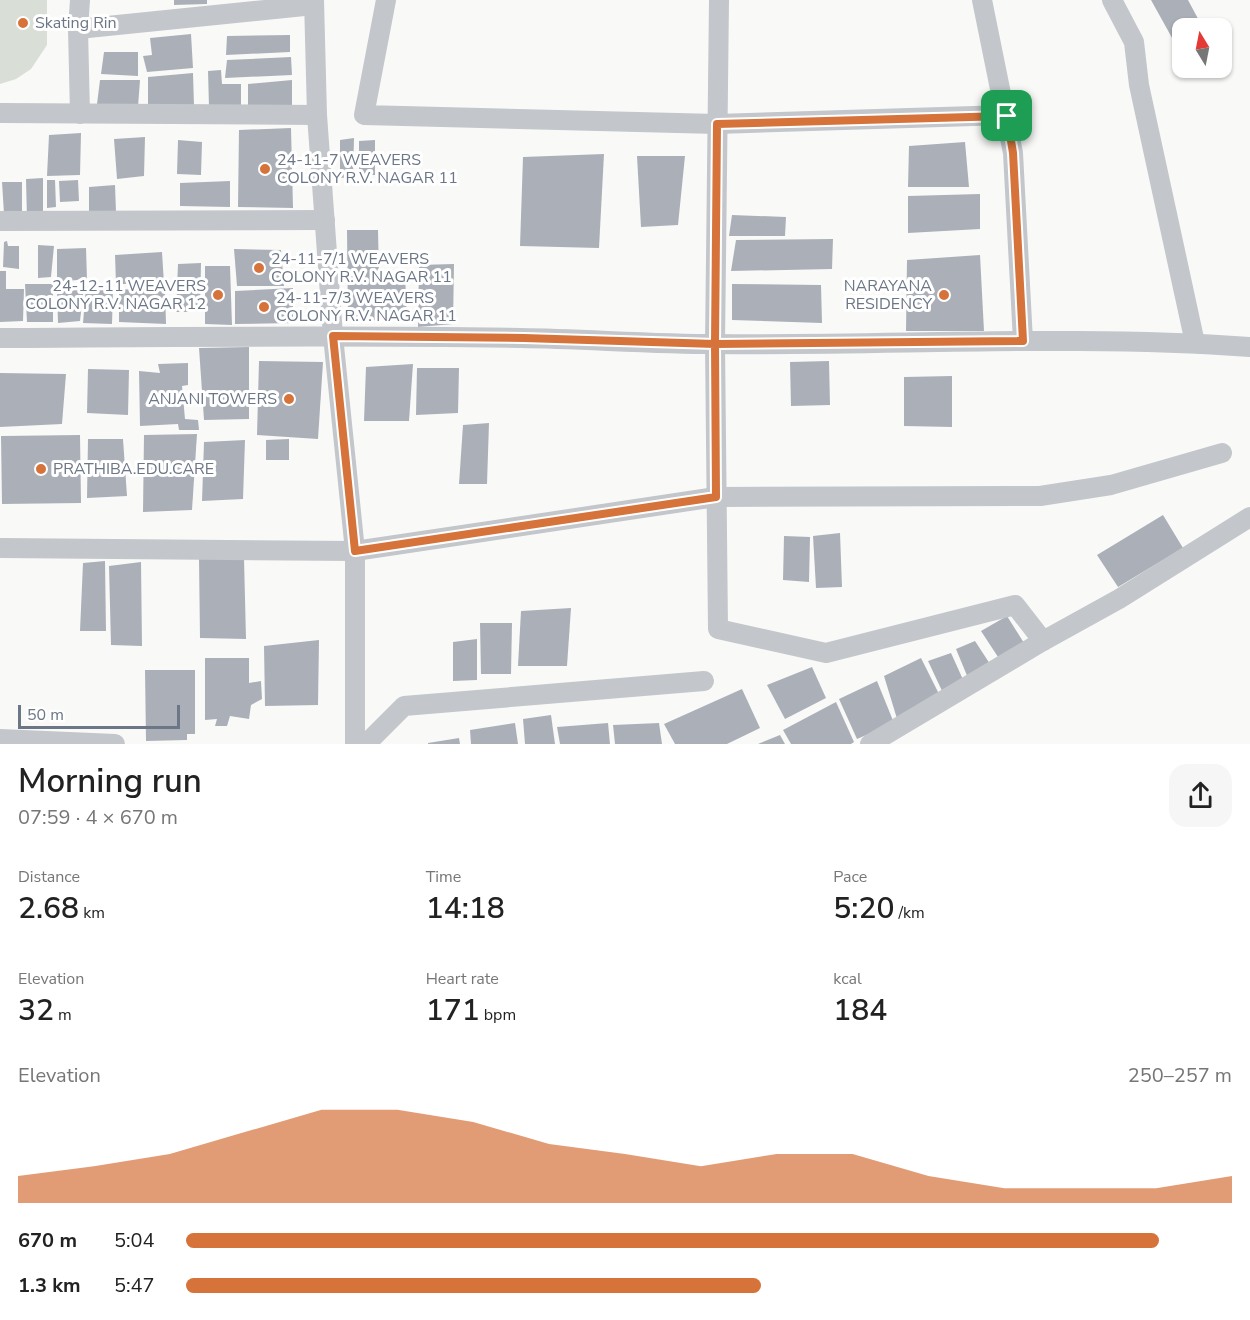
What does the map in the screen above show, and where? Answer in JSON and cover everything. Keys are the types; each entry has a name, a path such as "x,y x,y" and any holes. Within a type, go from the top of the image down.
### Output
{"street":[{"path":"80,0 78,29 80,114"},
{"path":"386,0 364,115 717,124 1007,116"},
{"path":"720,0 715,344 718,629 826,653 1015,605 1043,641"},
{"path":"982,0 1013,153 1023,341"},
{"path":"1112,0 1134,42 1139,85 1195,343"},
{"path":"78,29 314,2 317,115 333,336 355,551 355,744"},
{"path":"0,113 317,115"},
{"path":"0,221 325,220"},
{"path":"0,338 333,336 524,338 715,344 1023,341 1195,343 1250,347"},
{"path":"0,548 355,551 716,497 1040,496 1111,485 1222,453"},
{"path":"870,744 1043,641 1119,599 1250,518"},
{"path":"366,744 404,706 704,681"},
{"path":"0,739 115,744"}],"shaded area":[{"name":"Skating Rin","path":"0,0 47,0 47,45 31,69 16,79 0,84"}],"building":[{"path":"174,0 207,0 207,4 174,5"},
{"path":"1151,0 1188,0 1198,18 1172,18 1172,38"},
{"path":"191,34 193,68 147,72 143,56 152,55 150,38"},
{"path":"290,35 290,52 226,55 227,36"},
{"path":"104,52 138,52 138,76 101,74"},
{"path":"291,57 292,75 225,78 227,60"},
{"path":"221,70 222,84 241,84 241,105 209,107 208,71"},
{"path":"193,73 194,106 148,108 148,77"},
{"path":"100,80 140,80 138,107 97,104"},
{"path":"292,80 292,109 248,111 248,84"},
{"name":"24-11-7 WEAVERS COLONY R.V. NAGAR 11","path":"291,128 293,208 238,207 239,130"},
{"path":"81,133 80,175 47,176 49,135"},
{"path":"145,137 144,176 117,179 114,139"},
{"path":"354,138 353,177 340,178 340,140"},
{"path":"178,140 202,142 201,175 177,174"},
{"path":"375,140 375,175 359,175 359,141"},
{"path":"965,142 969,187 908,187 909,146"},
{"path":"604,154 599,248 520,246 523,157"},
{"path":"637,156 685,156 678,225 641,227"},
{"path":"43,178 43,219 27,219 26,179"},
{"path":"47,180 55,180 56,207 47,208"},
{"path":"78,180 79,201 60,202 59,181"},
{"path":"230,181 230,207 180,206 180,183"},
{"path":"2,182 22,182 22,213 4,214"},
{"path":"115,185 116,212 89,213 89,187"},
{"path":"980,194 980,229 908,233 908,196"},
{"path":"732,215 786,217 785,236 729,236"},
{"path":"347,230 378,230 379,275 405,274 407,318 348,322"},
{"path":"833,239 832,269 731,271 736,240"},
{"path":"7,241 8,246 19,246 19,269 3,267 4,242"},
{"path":"38,245 54,246 51,277 38,278"},
{"path":"86,248 87,279 57,282 57,249"},
{"name":"24-11-7/1 WEAVERS COLONY R.V. NAGAR 11","path":"234,249 281,250 284,286 237,286"},
{"path":"162,252 164,284 116,284 115,255"},
{"name":"NARAYANA RESIDENCY","path":"980,255 984,331 906,331 907,260"},
{"path":"201,263 200,312 176,312 178,264"},
{"path":"454,264 453,324 418,327 419,265"},
{"name":"24-12-11 WEAVERS COLONY R.V. NAGAR 12","path":"205,266 230,266 232,325 205,324"},
{"path":"0,271 6,271 6,289 24,289 23,321 0,322"},
{"path":"25,284 53,284 53,322 27,322"},
{"path":"732,284 821,285 822,323 732,320"},
{"path":"84,286 80,321 58,323 57,287"},
{"path":"86,287 113,289 112,324 83,323"},
{"name":"24-11-7/3 WEAVERS COLONY R.V. NAGAR 11","path":"293,288 293,323 235,324 235,291"},
{"path":"119,289 165,291 166,324 119,322"},
{"path":"249,347 249,419 204,420 199,348"},
{"name":"ANJANI TOWERS","path":"259,361 323,362 318,439 257,435"},
{"path":"829,361 830,405 791,406 790,362"},
{"path":"188,363 188,385 182,386 185,419 198,420 199,430 179,430 178,424 140,426 139,371 160,373 158,364"},
{"path":"413,364 409,421 364,421 366,367"},
{"path":"417,368 459,368 458,413 416,415"},
{"path":"88,369 129,370 128,415 87,413"},
{"path":"0,373 66,374 62,424 0,427"},
{"path":"952,376 952,427 904,426 904,377"},
{"path":"489,423 487,484 459,484 463,425"},
{"path":"197,434 192,510 143,512 144,435"},
{"name":"PRATHIBA.EDU.CARE","path":"80,435 81,503 2,504 1,436"},
{"path":"88,439 123,439 127,496 87,498"},
{"path":"289,439 289,460 266,460 266,440"},
{"path":"245,440 243,499 202,501 204,442"},
{"path":"1163,515 1183,548 1118,587 1097,555"},
{"path":"840,533 842,587 816,588 813,536"},
{"path":"784,536 810,537 809,582 783,580"},
{"path":"244,558 246,639 200,638 199,559"},
{"path":"105,561 106,631 80,631 83,563"},
{"path":"141,562 142,646 111,645 109,566"},
{"path":"571,608 567,666 518,666 521,611"},
{"path":"1007,616 1024,643 1000,660 981,631"},
{"path":"480,623 512,623 511,674 481,674"},
{"path":"477,639 477,680 453,681 453,642"},
{"path":"319,640 318,705 265,706 264,646"},
{"path":"975,641 990,664 968,678 956,649"},
{"path":"951,653 965,684 943,693 928,661"},
{"path":"205,658 249,658 249,683 261,681 262,699 251,705 249,719 230,716 227,726 215,726 217,719 205,720"},
{"path":"921,658 940,696 898,722 884,676"},
{"path":"812,667 826,698 785,719 767,685"},
{"path":"145,670 195,670 195,734 187,734 187,740 146,741"},
{"path":"877,681 894,723 857,739 839,699"},
{"path":"742,689 760,728 727,744 675,744 664,724"},
{"path":"836,702 854,742 851,744 791,744 783,730"},
{"path":"551,715 555,744 525,744 523,719"},
{"path":"515,723 518,744 471,744 470,730"},
{"path":"608,723 610,744 560,744 557,727"},
{"path":"659,723 662,744 615,744 613,725"},
{"path":"780,735 785,744 758,744"},
{"path":"459,738 460,744 428,744 428,743"}],"place":[{"name":"Skating Rin","path":"23,23"},
{"name":"24-11-7 WEAVERS COLONY R.V. NAGAR 11","path":"265,169"},
{"name":"24-11-7/1 WEAVERS COLONY R.V. NAGAR 11","path":"259,268"},
{"name":"24-12-11 WEAVERS COLONY R.V. NAGAR 12","path":"218,295"},
{"name":"NARAYANA RESIDENCY","path":"944,295"},
{"name":"24-11-7/3 WEAVERS COLONY R.V. NAGAR 11","path":"264,307"},
{"name":"ANJANI TOWERS","path":"289,399"},
{"name":"PRATHIBA.EDU.CARE","path":"41,469"}],"route":[{"path":"1007,116 717,124 715,344 524,338 333,336 355,551 716,497 715,344 1023,341 1013,153 1007,116"}]}
